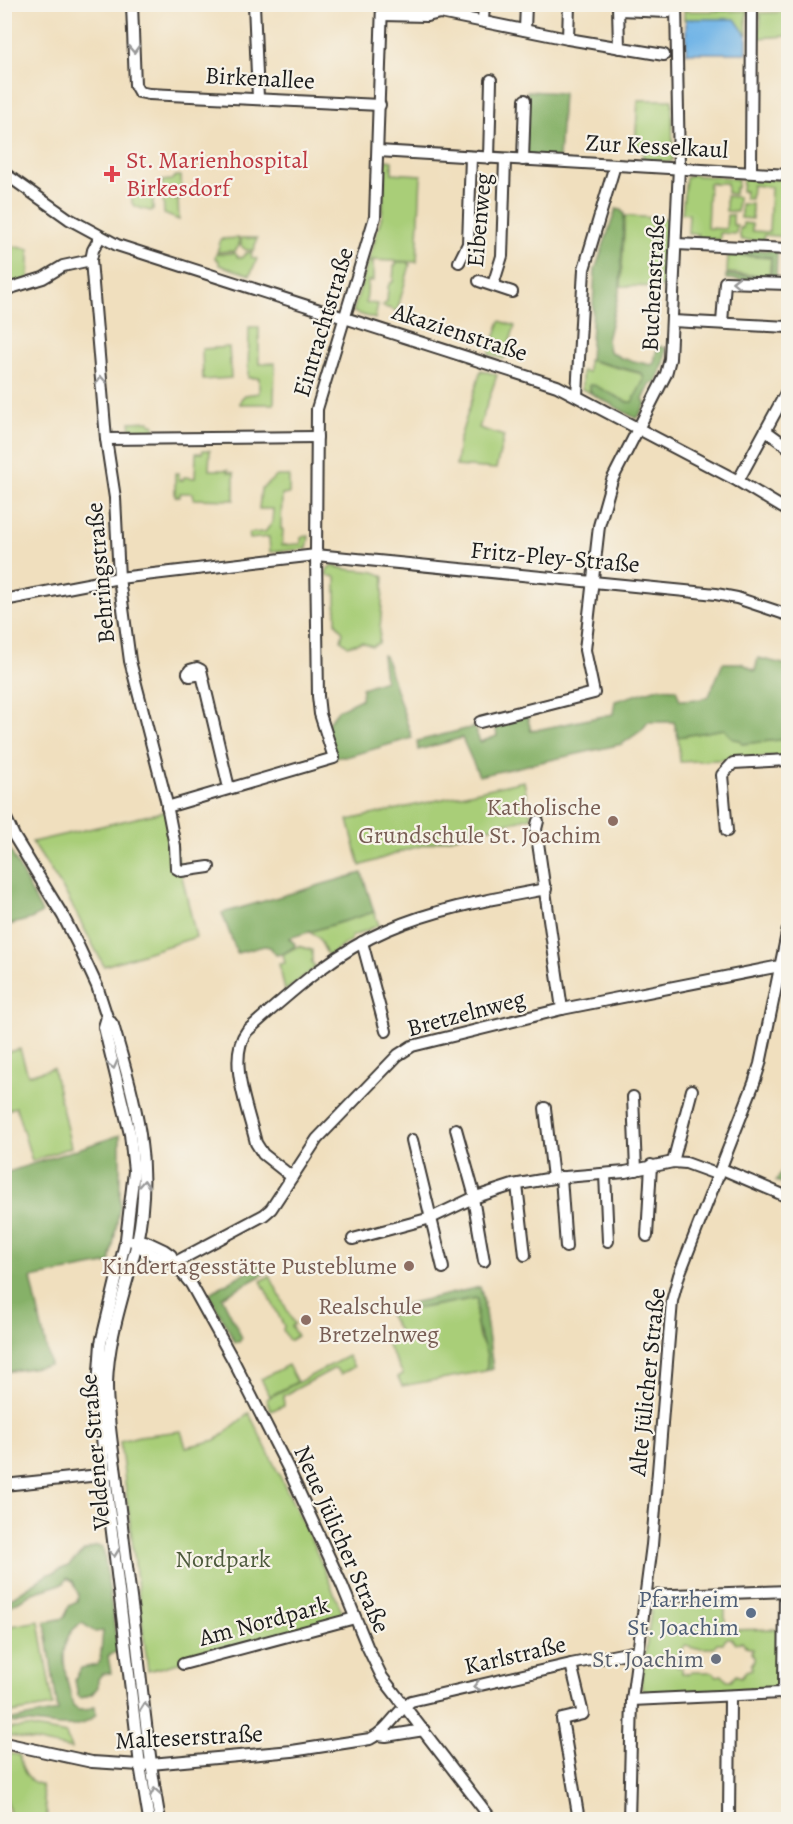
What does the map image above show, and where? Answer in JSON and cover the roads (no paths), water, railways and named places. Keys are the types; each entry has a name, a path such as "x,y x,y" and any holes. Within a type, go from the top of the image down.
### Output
{"street":[{"name":"Birkenallee","path":"132,4 135,85 140,92 380,105"},
{"path":"254,4 258,98"},
{"path":"483,21 484,4"},
{"path":"525,30 526,4"},
{"path":"568,39 569,4"},
{"path":"751,172 752,4"},
{"path":"620,48 619,7 672,8"},
{"name":"Buchenstraße","path":"480,722 595,698 585,650 591,581 604,503 612,480 669,366 679,167 672,8"},
{"path":"382,10 428,16 440,13 568,39 664,55"},
{"name":"Eintrachtstraße","path":"229,788 334,758 320,714 318,696 316,555 319,399 371,233 376,204 382,10"},
{"path":"489,158 491,80"},
{"path":"523,160 525,100"},
{"name":"Zur Kesselkaul","path":"378,151 789,175"},
{"path":"459,262 468,244 471,157"},
{"name":"Eibenweg","path":"493,285 502,256 505,159"},
{"path":"577,395 584,269 615,165"},
{"name":"Akazienstraße","path":"4,173 69,219 100,237 140,253 541,380 577,395 738,481 789,511"},
{"name":"Behringstraße","path":"100,237 91,260 106,439 115,498 119,578 130,661 167,807 175,846 176,868 181,871 209,867"},
{"path":"676,244 789,249"},
{"path":"4,290 43,278 63,266 91,260"},
{"name":"Eibenweg","path":"479,281 512,292"},
{"path":"722,323 725,282 789,284"},
{"path":"672,321 789,327"},
{"path":"738,481 789,389"},
{"path":"766,431 789,447"},
{"path":"106,439 317,437"},
{"name":"Fritz-Pley-Straße","path":"4,600 119,578 316,555 716,594 737,598 789,615"},
{"path":"167,807 229,788 202,674"},
{"path":"727,831 722,775 733,762 789,760"},
{"name":"Veldener Straße","path":"4,814 14,836 77,943 97,986 106,1017 113,1025 141,1133 144,1172 143,1201 131,1240 110,1345 108,1395 110,1474 140,1766 149,1820"},
{"path":"538,821 536,829 562,1009"},
{"path":"292,1177 263,1154 256,1143 238,1070 237,1061 242,1038 284,998 326,965 362,942 385,931 444,911 546,889"},
{"name":"Alte Jülicher Straße","path":"629,1820 632,1700 652,1545 672,1301 760,1064 789,929"},
{"path":"362,942 386,1031"},
{"name":"Bretzelnweg","path":"174,1263 264,1215 279,1199 317,1139 405,1050 412,1046 562,1009 780,966"},
{"path":"673,1162 692,1090"},
{"path":"633,1097 636,1170"},
{"path":"545,1108 566,1247"},
{"path":"456,1129 474,1198 484,1262"},
{"path":"412,1140 443,1268"},
{"path":"352,1239 431,1218 474,1198 517,1185 557,1177 636,1170 673,1162 721,1172 789,1197"},
{"path":"648,1236 651,1166"},
{"path":"604,1174 608,1241"},
{"path":"517,1185 525,1256"},
{"path":"131,1240 148,1253 174,1263"},
{"name":"Neue Jülicher Straße","path":"174,1263 191,1284 291,1474 382,1677 492,1820"},
{"path":"4,1485 110,1474"},
{"name":"Veldener Straße","path":"110,1474 160,1820"},
{"path":"632,1700 730,1696 783,1691 787,1591 645,1596"},
{"name":"Am Nordpark","path":"183,1664 355,1617"},
{"name":"Karlstraße","path":"404,1707 417,1700 637,1651"},
{"path":"571,1664 583,1714 562,1719 579,1820"},
{"path":"729,1820 730,1696"},
{"path":"377,1736 392,1723 404,1707"},
{"name":"Malteserstraße","path":"4,1743 92,1762 140,1766 292,1751 424,1730"}],"water":[{"path":"686,19 735,19 747,36 747,53 686,53"}],"place":[{"name":"St. Marienhospital Birkesdorf","path":"112,174"},
{"name":"Katholische Grundschule St. Joachim","path":"613,821"},
{"name":"Kindertagesstätte Pusteblume","path":"409,1266"},
{"name":"Realschule Bretzelnweg","path":"306,1320"},
{"name":"Pfarrheim St. Joachim","path":"751,1613"},
{"name":"St. Joachim","path":"716,1659"}],"park label":[{"name":"Nordpark","path":"223,1559"}]}
